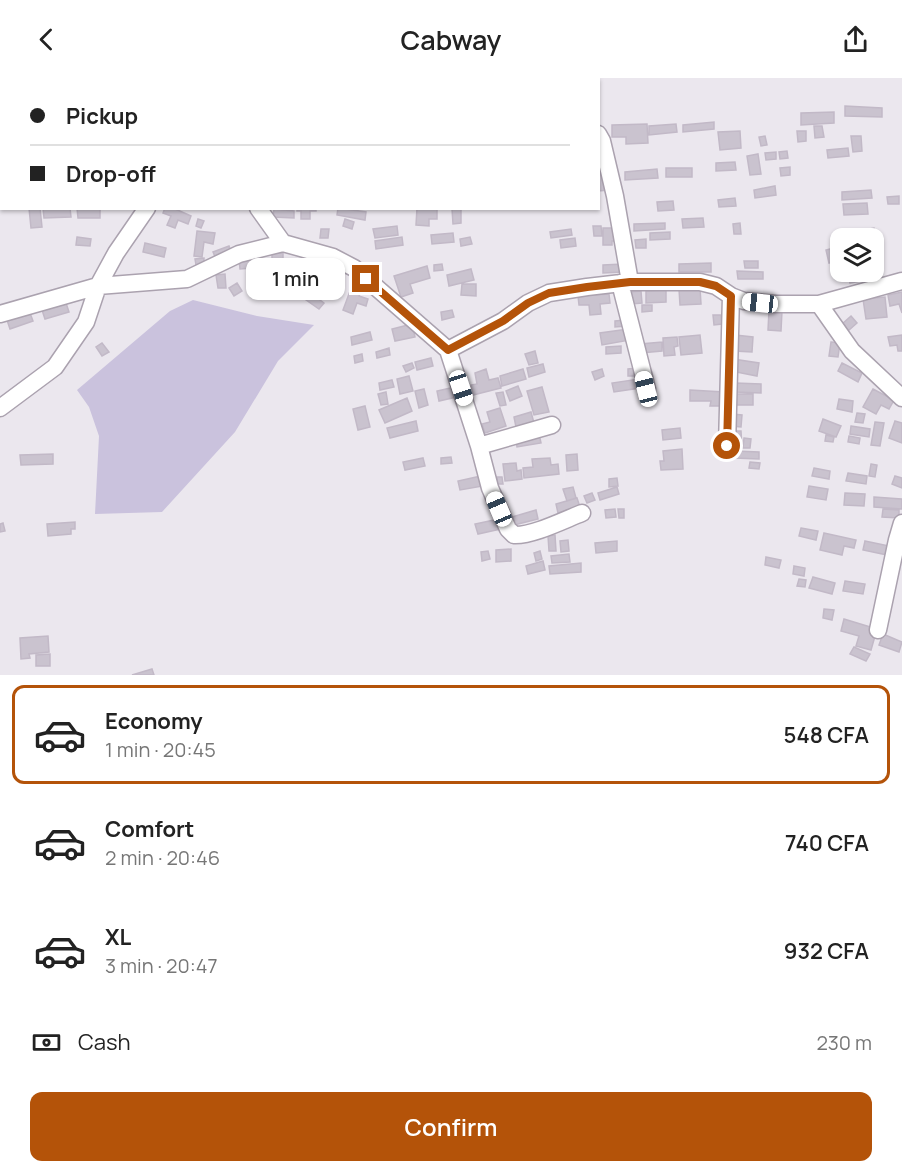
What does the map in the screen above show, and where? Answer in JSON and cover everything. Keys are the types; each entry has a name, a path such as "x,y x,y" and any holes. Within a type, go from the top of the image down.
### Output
{"street":[{"path":"600,138 615,196 625,283 646,389"},
{"path":"0,408 55,367 86,322 98,286 116,253 146,210"},
{"path":"259,210 283,243"},
{"path":"0,315 98,286 187,279 239,254 283,243 333,257 354,268 448,350 490,488 508,529 514,535 520,536 582,513"},
{"path":"448,350 549,293 625,283 700,282 716,286 744,301 819,304 902,281"},
{"path":"727,446 731,296"},
{"path":"819,304 852,351 902,398"},
{"path":"479,446 552,425"},
{"path":"878,630 894,593 897,540 902,523"}],"shaded area":[{"path":"193,300 257,316 314,325 278,361 235,432 162,512 95,514 99,436 89,407 77,390 170,311"}],"building":[{"path":"845,106 882,108 882,117 845,116"},
{"path":"834,112 834,123 801,125 801,113"},
{"path":"714,122 714,129 683,132 683,125"},
{"path":"647,124 648,143 626,144 626,137 612,137 612,125"},
{"path":"676,124 677,132 649,135 649,126"},
{"path":"814,126 822,126 824,137 815,138"},
{"path":"740,131 741,148 720,150 718,132"},
{"path":"797,131 806,131 806,141 798,142"},
{"path":"765,136 767,145 761,146 759,137"},
{"path":"851,136 861,136 862,151 853,152"},
{"path":"848,148 849,156 828,158 827,150"},
{"path":"787,151 788,158 780,159 779,152"},
{"path":"776,152 776,159 766,160 765,153"},
{"path":"758,154 761,174 750,175 747,156"},
{"path":"735,162 736,170 716,171 716,163"},
{"path":"790,167 790,175 781,176 780,168"},
{"path":"666,168 692,168 692,177 666,177"},
{"path":"657,169 658,178 625,180 625,172"},
{"path":"609,174 610,190 600,191 600,175"},
{"path":"775,186 776,195 755,198 754,190"},
{"path":"871,190 872,198 842,200 842,192"},
{"path":"899,196 899,204 888,204 887,197"},
{"path":"735,198 736,206 719,207 718,200"},
{"path":"673,201 674,210 658,211 657,202"},
{"path":"867,203 868,214 844,215 843,204"},
{"path":"29,210 40,210 42,227 31,228"},
{"path":"43,210 70,210 71,217 44,218"},
{"path":"77,210 100,210 100,218 78,218"},
{"path":"164,210 178,210 191,216 188,224 178,220 175,228 167,225 171,216 163,213"},
{"path":"274,210 294,211 294,218 273,217"},
{"path":"316,210 310,211 310,219 301,219 301,211 297,211"},
{"path":"338,210 366,212 365,220 337,215"},
{"path":"417,210 437,210 437,219 429,219 429,226 416,225"},
{"path":"452,210 461,210 461,223 453,224"},
{"path":"703,218 704,227 683,228 682,219"},
{"path":"198,219 204,221 201,228 196,226"},
{"path":"345,219 354,222 352,229 343,226"},
{"path":"665,223 665,229 634,231 634,224"},
{"path":"740,223 741,234 734,234 733,224"},
{"path":"397,226 398,235 375,238 373,229"},
{"path":"593,226 601,226 602,236 594,236"},
{"path":"603,228 620,228 621,241 612,241 612,245 603,245"},
{"path":"321,229 329,229 328,238 320,238"},
{"path":"571,229 572,235 551,238 550,232"},
{"path":"197,231 215,233 213,244 204,242 202,257 194,256"},
{"path":"670,232 670,239 650,240 650,233"},
{"path":"453,233 454,242 432,244 431,235"},
{"path":"77,237 91,239 90,246 76,245"},
{"path":"402,237 403,245 376,249 375,241"},
{"path":"470,237 472,244 461,246 460,239"},
{"path":"575,238 576,246 561,248 560,240"},
{"path":"646,239 646,248 636,248 635,240"},
{"path":"145,243 166,248 164,257 143,252"},
{"path":"229,246 231,252 216,259 213,252"},
{"path":"830,249 830,263 829,263 826,250"},
{"path":"272,253 283,253 283,272 272,272"},
{"path":"204,258 204,264 196,265 195,259"},
{"path":"251,258 252,268 240,269 239,259"},
{"path":"744,261 758,261 758,268 745,268"},
{"path":"711,263 711,272 679,272 679,264"},
{"path":"442,264 443,270 434,271 434,265"},
{"path":"623,264 623,272 603,273 603,265"},
{"path":"427,266 430,278 410,284 413,293 401,297 394,276"},
{"path":"471,269 474,280 449,286 447,275"},
{"path":"737,271 763,272 763,279 738,279"},
{"path":"323,273 336,282 325,297 312,288"},
{"path":"225,274 226,288 218,288 216,275"},
{"path":"285,278 302,290 296,298 280,286"},
{"path":"237,283 242,291 234,296 229,288"},
{"path":"353,283 363,287 359,296 368,299 366,306 357,303 353,314 343,310"},
{"path":"462,284 476,284 476,296 461,295"},
{"path":"700,288 701,304 680,305 679,289"},
{"path":"307,290 324,303 319,309 302,297"},
{"path":"666,290 666,302 646,303 646,291"},
{"path":"641,291 642,303 631,304 630,292"},
{"path":"902,292 902,313 899,304 890,306 888,295"},
{"path":"609,294 610,303 600,304 601,314 590,315 589,305 579,305 578,296"},
{"path":"885,297 887,317 866,319 863,299"},
{"path":"66,303 69,312 45,319 42,310"},
{"path":"642,305 652,305 652,311 642,312"},
{"path":"452,310 454,317 442,320 441,312"},
{"path":"769,310 782,311 781,331 768,330"},
{"path":"30,313 33,321 10,329 7,320"},
{"path":"713,315 721,315 722,324 714,325"},
{"path":"851,316 857,323 848,331 842,324"},
{"path":"625,320 626,326 615,327 615,321"},
{"path":"412,324 415,337 395,341 392,329"},
{"path":"628,329 630,340 602,345 600,333"},
{"path":"370,332 372,340 352,345 351,337"},
{"path":"700,335 702,353 681,355 679,337"},
{"path":"735,335 753,337 752,352 734,351"},
{"path":"902,335 902,351 898,351 897,345 890,346 888,337"},
{"path":"677,337 678,346 674,347 675,355 664,356 663,338"},
{"path":"662,342 662,351 641,353 640,344"},
{"path":"831,342 840,343 838,357 829,356"},
{"path":"102,343 109,352 102,356 96,347"},
{"path":"621,346 621,353 606,354 606,347"},
{"path":"389,348 390,355 377,358 376,352"},
{"path":"535,351 538,363 529,365 525,354"},
{"path":"362,354 363,361 355,363 354,356"},
{"path":"431,358 433,366 417,370 415,362"},
{"path":"733,359 759,363 757,376 731,371"},
{"path":"412,363 414,368 406,372 403,366"},
{"path":"842,363 862,373 858,382 838,371"},
{"path":"543,364 545,372 529,377 527,368"},
{"path":"637,368 638,376 628,376 628,369"},
{"path":"486,369 489,380 498,378 501,388 473,395 471,385 477,384 475,373"},
{"path":"523,369 526,379 502,386 500,376"},
{"path":"602,369 604,376 595,380 592,372"},
{"path":"409,376 413,391 400,394 397,379"},
{"path":"639,379 640,388 614,392 612,383"},
{"path":"392,380 394,387 380,390 379,383"},
{"path":"735,383 761,384 761,393 735,392"},
{"path":"518,386 522,396 510,401 506,391"},
{"path":"455,387 457,397 439,401 437,391"},
{"path":"542,387 549,412 534,415 527,391"},
{"path":"424,389 428,405 419,408 415,391"},
{"path":"873,389 894,400 889,409 881,405 876,414 863,407"},
{"path":"690,390 724,392 723,406 710,406 711,401 690,401"},
{"path":"386,392 388,404 381,405 378,394"},
{"path":"503,392 506,405 500,406 496,393"},
{"path":"731,394 753,394 753,405 731,405"},
{"path":"407,398 412,411 385,423 379,410"},
{"path":"839,399 853,401 852,412 837,409"},
{"path":"365,406 370,427 358,430 353,409"},
{"path":"500,408 506,426 485,433 482,424 490,422 487,412"},
{"path":"531,412 534,423 516,427 514,417"},
{"path":"857,413 865,414 863,423 855,422"},
{"path":"732,414 742,415 741,427 731,426"},
{"path":"823,419 841,426 836,437 819,431"},
{"path":"416,421 418,431 390,438 387,428"},
{"path":"895,421 902,423 902,443 889,438"},
{"path":"875,422 884,423 880,446 871,445"},
{"path":"851,426 870,429 869,437 850,434"},
{"path":"680,428 681,438 663,440 662,430"},
{"path":"730,431 741,431 742,448 731,449"},
{"path":"539,434 541,443 517,447 516,439"},
{"path":"826,435 834,437 833,442 825,441"},
{"path":"849,436 860,438 859,444 848,442"},
{"path":"744,438 751,439 750,448 743,448"},
{"path":"682,449 683,469 661,470 660,461 664,461 663,451"},
{"path":"735,451 759,452 759,459 734,458"},
{"path":"53,454 53,464 21,465 20,455"},
{"path":"577,454 578,470 567,471 566,455"},
{"path":"451,457 452,463 441,464 441,458"},
{"path":"423,458 425,466 405,470 403,462"},
{"path":"550,458 551,465 558,464 559,474 524,478 523,468 533,467 532,459"},
{"path":"750,462 760,463 759,469 749,468"},
{"path":"516,463 517,471 521,470 522,479 505,481 503,464"},
{"path":"871,464 877,465 875,477 869,476"},
{"path":"814,468 830,471 829,479 812,476"},
{"path":"848,473 867,476 866,484 846,481"},
{"path":"481,476 483,486 460,490 458,481"},
{"path":"895,476 902,478 902,488 892,484"},
{"path":"497,477 502,477 503,484 497,484"},
{"path":"617,478 618,486 609,487 609,479"},
{"path":"809,486 828,489 826,500 807,497"},
{"path":"573,487 576,498 567,501 563,489"},
{"path":"617,487 619,494 600,500 598,493"},
{"path":"592,493 595,500 587,503 584,496"},
{"path":"845,493 865,494 864,506 844,505"},
{"path":"874,497 902,499 902,509 874,507"},
{"path":"577,498 580,507 558,513 556,504"},
{"path":"615,509 616,517 606,518 605,510"},
{"path":"618,509 624,509 624,518 619,518"},
{"path":"883,509 899,510 899,518 882,517"},
{"path":"536,510 538,519 514,525 512,517"},
{"path":"499,519 501,529 478,534 475,524"},
{"path":"75,522 75,529 71,529 71,534 48,536 47,524"},
{"path":"3,523 5,531 0,532 0,524"},
{"path":"801,528 818,531 816,540 799,536"},
{"path":"824,533 856,540 854,548 844,546 842,555 820,550"},
{"path":"555,535 556,551 549,551 548,536"},
{"path":"568,540 569,551 561,552 560,541"},
{"path":"617,541 617,551 596,553 595,543"},
{"path":"865,541 894,547 892,556 863,550"},
{"path":"511,549 511,561 496,562 496,550"},
{"path":"488,551 490,559 482,561 481,552"},
{"path":"540,551 542,559 536,561 534,553"},
{"path":"569,554 570,562 552,563 551,556"},
{"path":"766,557 781,560 779,568 765,565"},
{"path":"543,561 545,570 528,574 526,566"},
{"path":"581,563 581,572 550,574 549,566"},
{"path":"794,566 805,568 804,576 793,574"},
{"path":"813,577 835,583 832,594 809,588"},
{"path":"799,579 806,580 805,587 797,586"},
{"path":"845,581 865,584 863,594 843,591"},
{"path":"824,609 834,610 832,620 823,618"},
{"path":"844,619 877,629 871,650 856,646 859,636 841,631"},
{"path":"883,634 902,642 899,652 879,645"},
{"path":"48,636 49,652 29,654 30,658 21,659 20,638"},
{"path":"854,647 870,654 866,661 850,654"},
{"path":"50,654 50,666 36,666 36,655"},
{"path":"152,669 154,675 132,675"}],"route":[{"path":"366,279 448,350 549,293 630,282 700,282 716,286 731,296 727,446"}]}
